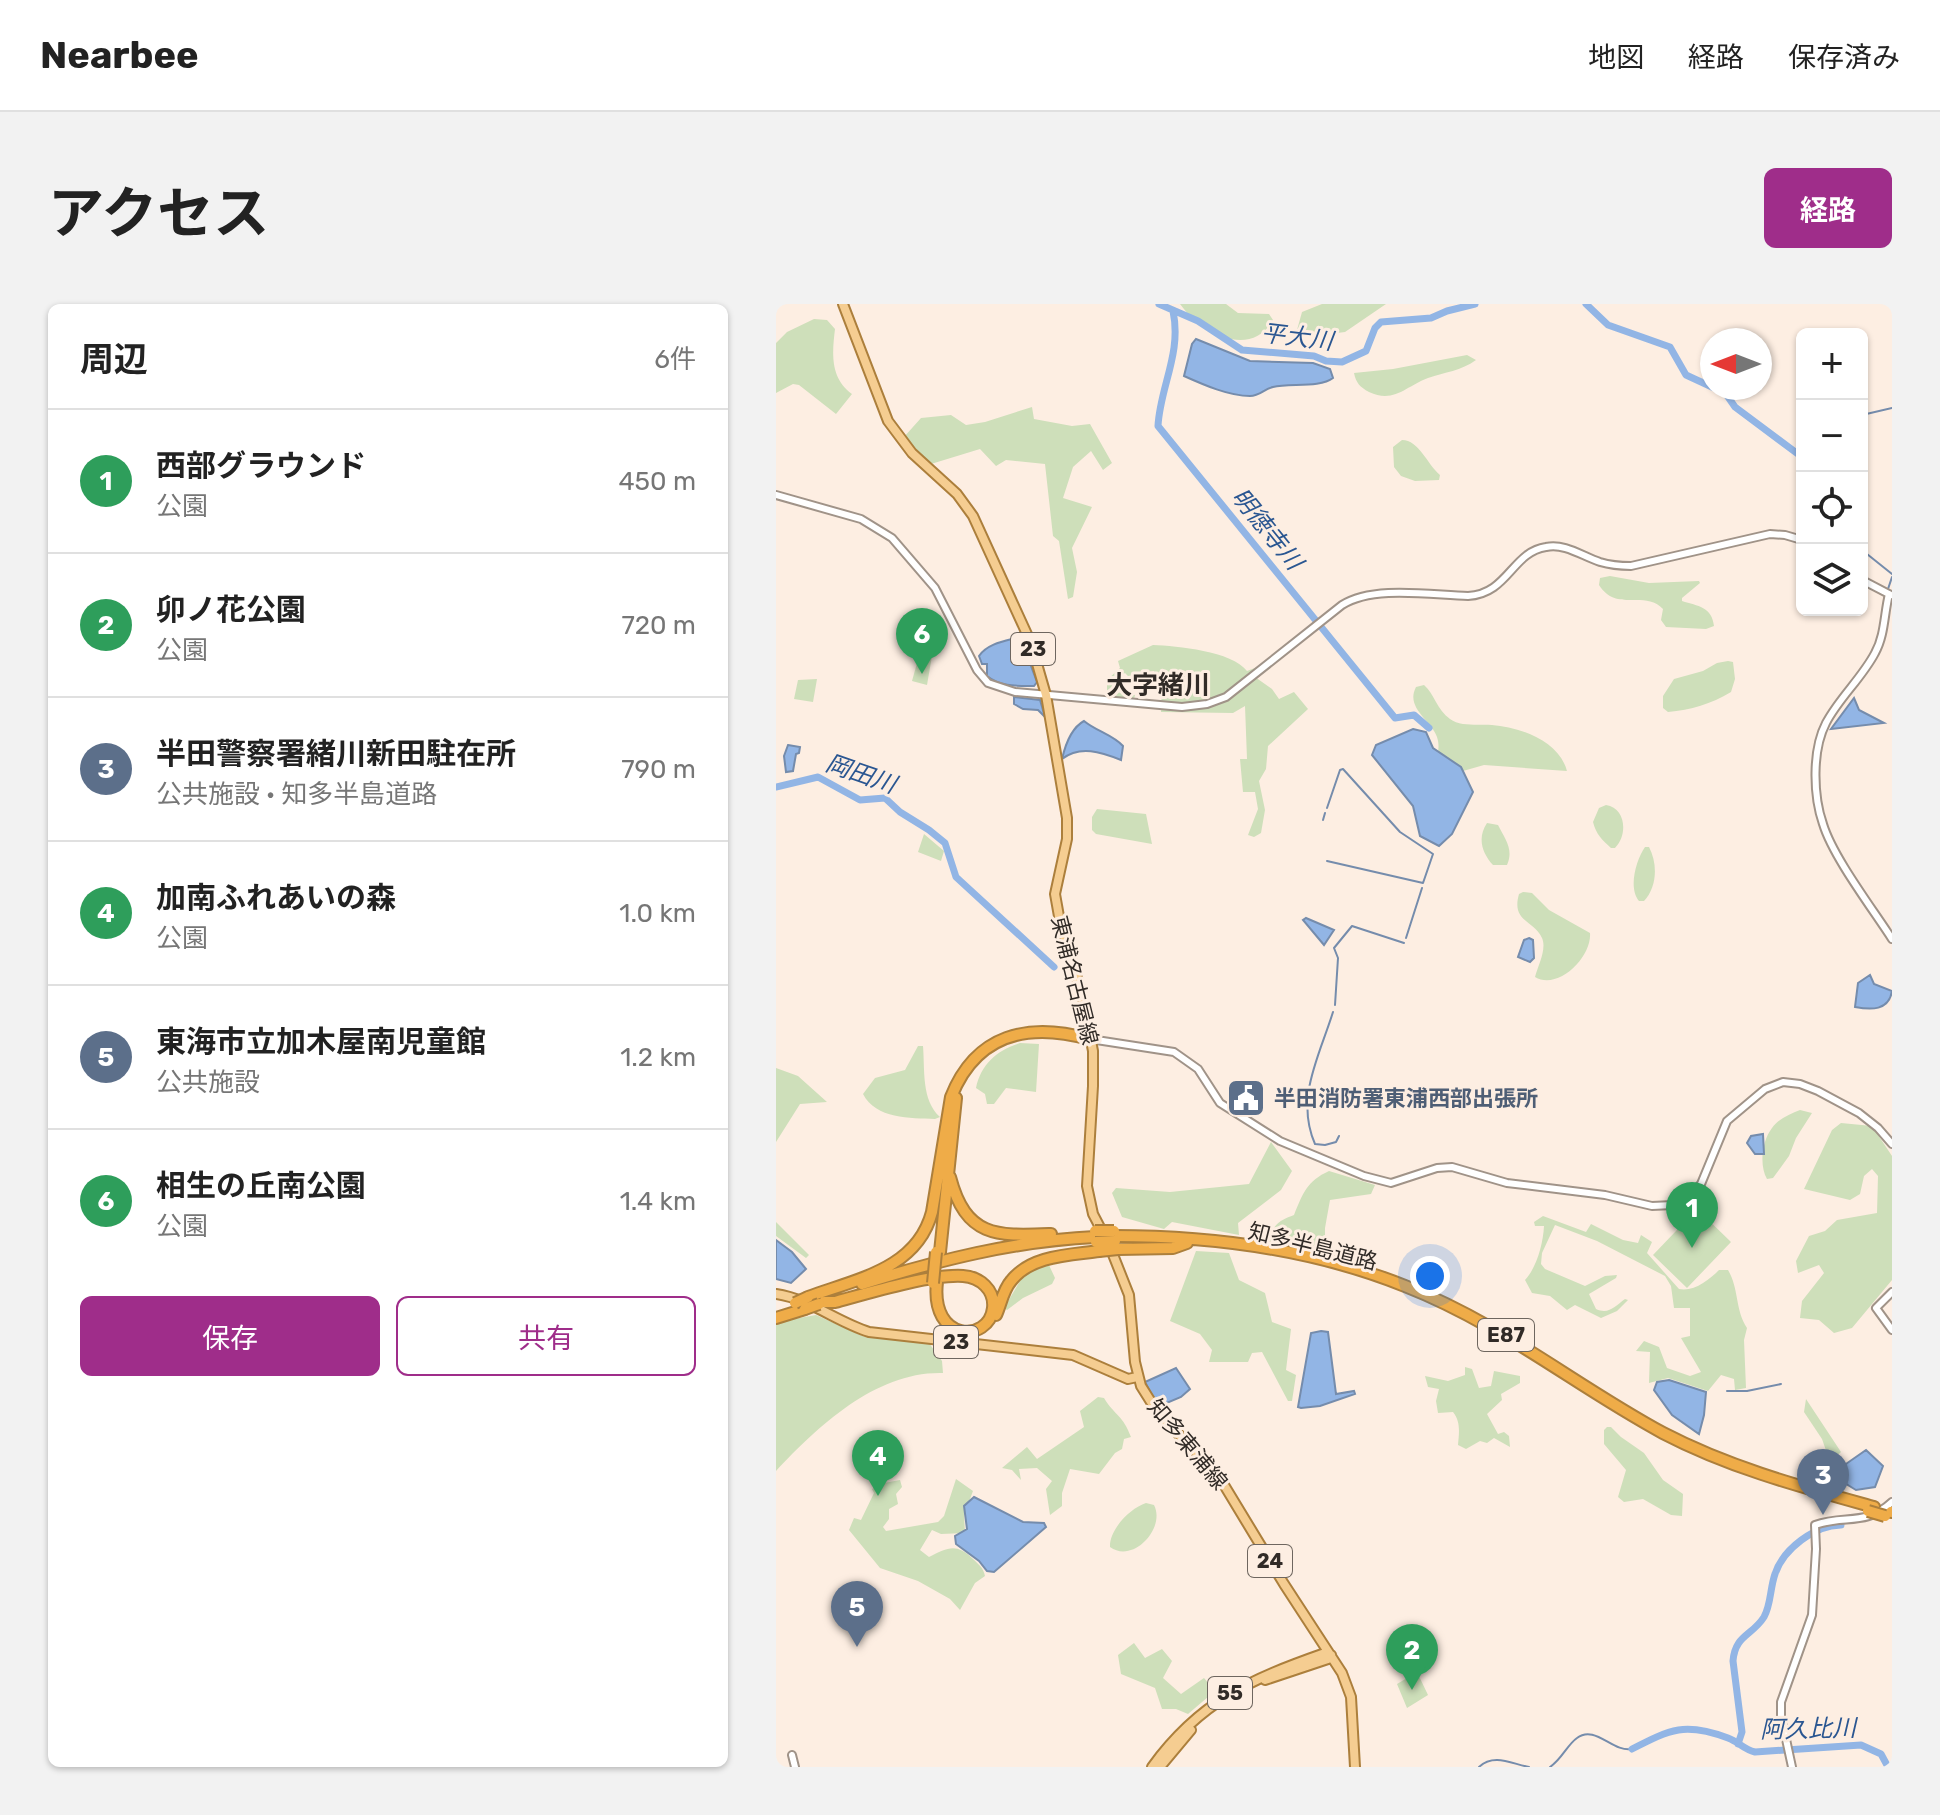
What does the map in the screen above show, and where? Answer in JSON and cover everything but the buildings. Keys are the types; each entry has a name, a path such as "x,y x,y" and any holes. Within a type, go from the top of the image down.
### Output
{"highway":[{"path":"1089,1039 1038,1032 1008,1037 982,1050 960,1080 954,1097 942,1187 933,1304 939,1321 955,1334 974,1335 991,1325 1005,1289 1021,1271 1096,1240"},
{"path":"944,1171 964,1211 985,1229 1002,1235 1115,1239"},
{"path":"808,1303 889,1266 910,1253 927,1230 944,1171"},
{"name":"知多半島道路","path":"1115,1239 1159,1236 1277,1250 1403,1285 1501,1332 1685,1444 1753,1472 1871,1509"},
{"path":"776,1314 982,1256 1115,1239"},
{"name":"知多半島道路","path":"1115,1239 1173,1248 1187,1243 1276,1255 1401,1290 1499,1337 1635,1423 1683,1449 1765,1482 1890,1512"},
{"path":"808,1303 835,1302 904,1285 961,1276 982,1282 990,1291 993,1309 989,1320 982,1328 969,1332 949,1327 936,1305 935,1283"}],"main road":[{"name":"東浦名古屋線","path":"843,304 888,421 912,453 957,494 973,516 1031,643 1046,695 1067,818 1067,839 1055,894 1081,991 1094,1068 1088,1196 1093,1214 1121,1269 1129,1295 1137,1377"},
{"name":"23","path":"776,1294 796,1299 852,1327 869,1332 1073,1355 1128,1379 1137,1377"},
{"name":"知多東浦線","path":"1137,1377 1158,1413 1218,1475 1342,1673 1351,1697 1355,1767"},
{"name":"55","path":"1152,1767 1186,1727 1235,1690 1264,1675 1325,1653 1331,1655 1328,1659 1266,1680 1229,1699 1190,1731 1160,1767"}],"street":[{"path":"776,495 861,519 892,538 935,588 983,679 1001,689 1182,707 1207,704 1236,691 1346,602 1367,594 1468,596 1483,593 1498,585 1528,554 1549,546 1606,563 1631,566 1770,534 1796,538"},
{"path":"1868,583 1890,595 1880,644 1825,726 1818,747 1816,769 1822,823 1892,939"},
{"path":"1089,1039 1174,1052 1189,1060 1220,1103 1242,1118 1303,1153 1385,1182 1452,1167 1507,1183 1606,1195 1657,1206 1673,1205 1688,1198 1701,1184 1727,1121 1765,1089 1783,1082 1818,1091 1859,1113 1892,1144"},
{"path":"1892,1292 1876,1308 1892,1330"},
{"path":"1792,1767 1781,1703 1812,1615 1815,1525 1826,1521 1853,1521 1890,1512"},
{"path":"792,1755 795,1767"}],"green space":[{"path":"1180,304 1226,304 1238,313 1269,314 1273,320 1263,332 1252,338 1225,338 1200,324"},
{"path":"1322,304 1386,304 1345,332 1305,337 1297,330 1302,312"},
{"path":"814,319 827,320 835,329 833,356 836,373 852,394 836,414 799,385 793,384 776,393 776,343 787,332"},
{"path":"1467,355 1476,360 1393,395 1369,392 1359,384 1354,373 1393,369"},
{"path":"1032,407 1034,419 1072,426 1090,424 1112,463 1103,470 1091,451 1073,467 1063,498 1092,507 1072,548 1077,572 1073,597 1068,599 1059,541 1053,536 1045,464 1006,460 996,466 980,449 931,464 904,437 921,418 951,415 966,425"},
{"path":"1402,440 1418,448 1440,475 1439,480 1415,481 1401,476 1394,467 1393,447"},
{"path":"1610,576 1649,583 1699,581 1682,601 1707,611 1714,626 1706,629 1666,627 1661,620 1663,609 1656,603 1622,600 1606,593 1599,585 1600,578"},
{"path":"1153,645 1217,654 1240,664 1247,671 1268,663 1255,677 1272,689 1279,699 1294,692 1308,709 1268,746 1266,769 1259,781 1265,810 1261,833 1254,837 1248,835 1258,809 1255,792 1243,792 1240,759 1247,759 1245,706 1233,713 1161,712 1162,686 1153,684 1154,671 1120,676 1114,687 1116,692 1135,695 1134,699 1107,697 1107,680 1120,668 1118,661"},
{"path":"932,656 927,685 912,681 917,663"},
{"path":"1733,662 1735,679 1731,692 1693,708 1668,712 1663,708 1663,696 1674,679"},
{"path":"817,679 813,702 794,699 798,680"},
{"path":"1424,685 1454,722 1503,726 1526,733 1556,751 1567,771 1484,765 1449,771 1436,763 1437,737 1416,708 1413,694 1416,687"},
{"path":"1606,805 1618,811 1623,823 1622,836 1615,848 1602,839 1593,822 1599,808"},
{"path":"1097,809 1146,814 1152,844 1096,834 1092,830 1092,817"},
{"path":"1487,823 1498,825 1506,840 1510,854 1507,865 1493,865 1486,855 1482,840"},
{"path":"924,834 944,851 941,861 918,852"},
{"path":"1645,847 1649,847 1652,854 1655,875 1652,889 1644,901 1639,901 1634,889 1634,874"},
{"path":"1532,893 1549,910 1590,933 1580,961 1563,976 1544,980 1535,977 1543,942 1518,910 1519,894"},
{"path":"1020,1043 1039,1044 1036,1092 1006,1088 994,1104 987,1104 985,1094 976,1088 978,1079 997,1054"},
{"path":"918,1046 923,1046 927,1093 940,1117 935,1119 885,1113 863,1094 875,1078 905,1070"},
{"path":"776,1068 798,1076 827,1102 800,1104 776,1142"},
{"path":"1800,1110 1812,1113 1789,1156 1773,1178 1767,1179 1762,1160 1769,1133 1781,1119"},
{"path":"1841,1123 1872,1126 1892,1156 1892,1280 1852,1328 1834,1333 1819,1320 1800,1318 1802,1301 1824,1273 1819,1265 1798,1273 1796,1261 1809,1236 1825,1231 1837,1220 1877,1213 1878,1176 1872,1169 1864,1176 1860,1194 1850,1200 1804,1189 1832,1130"},
{"path":"1271,1142 1292,1171 1281,1190 1238,1223 1239,1235 1172,1222 1164,1229 1122,1217 1112,1193 1116,1188 1170,1192 1249,1184"},
{"path":"1329,1171 1375,1185 1371,1194 1330,1200 1325,1228 1325,1257 1270,1246 1271,1234 1276,1226 1294,1215 1307,1188"},
{"path":"1697,1209 1731,1242 1687,1288 1653,1255"},
{"path":"1543,1216 1586,1232 1591,1224 1623,1240 1638,1243 1641,1235 1652,1242 1647,1253 1679,1289 1696,1287 1719,1270 1728,1270 1747,1328 1744,1340 1746,1388 1735,1390 1734,1379 1721,1375 1708,1391 1668,1378 1649,1383 1650,1352 1636,1351 1644,1341 1659,1347 1667,1368 1690,1376 1701,1372 1681,1338 1690,1336 1690,1308 1674,1308 1671,1286 1665,1276 1597,1241 1555,1225 1542,1253 1541,1264 1545,1269 1585,1286 1605,1276 1617,1275 1589,1294 1596,1309 1601,1311 1628,1300 1617,1311 1601,1318 1575,1305 1567,1310 1550,1296 1532,1293 1525,1280 1536,1262 1542,1240 1544,1226 1535,1226 1534,1222"},
{"path":"776,1222 809,1255 806,1258 776,1236"},
{"path":"1196,1251 1229,1253 1239,1280 1265,1293 1272,1322 1291,1329 1286,1370 1296,1375 1292,1401 1288,1401 1262,1352 1252,1353 1248,1362 1209,1362 1212,1350 1200,1334 1170,1321"},
{"path":"1048,1263 1055,1278 1052,1284 1007,1310 1004,1308 1023,1276"},
{"path":"816,1315 865,1337 929,1343 942,1361 943,1373 895,1381 872,1391 830,1419 776,1471 776,1325"},
{"path":"1465,1367 1472,1369 1479,1388 1491,1386 1494,1371 1520,1376 1520,1383 1501,1394 1502,1400 1487,1414 1498,1434 1504,1432 1509,1436 1510,1447 1494,1438 1466,1449 1458,1445 1458,1424 1453,1412 1438,1413 1436,1401 1439,1389 1428,1387 1425,1376 1448,1381 1465,1375"},
{"path":"1098,1397 1104,1398 1125,1424 1131,1437 1124,1439 1122,1449 1115,1453 1099,1474 1070,1469 1062,1493 1062,1506 1050,1515 1046,1489 1052,1481 1037,1468 1019,1469 1021,1480 1012,1470 1002,1468 1027,1447 1037,1459 1084,1427 1080,1411"},
{"path":"1806,1399 1841,1452 1830,1462 1822,1439 1804,1412"},
{"path":"1607,1427 1644,1453 1663,1480 1683,1494 1682,1516 1671,1515 1643,1499 1624,1502 1618,1497 1626,1470 1604,1444 1604,1430"},
{"path":"956,1479 973,1491 964,1515 965,1533 941,1534 932,1530 920,1550 929,1557 947,1549 957,1549 982,1568 985,1576 975,1583 960,1610 950,1599 918,1581 880,1568 849,1530 854,1518 861,1520 874,1493 872,1489 900,1480 902,1487 896,1494 898,1504 889,1509 889,1519 883,1527 886,1531 938,1522 944,1516"},
{"path":"1146,1503 1154,1505 1156,1514 1155,1524 1145,1541 1128,1551 1110,1547 1113,1534 1122,1520"},
{"path":"1134,1643 1145,1658 1162,1649 1172,1661 1163,1678 1181,1694 1204,1678 1215,1691 1188,1714 1176,1709 1162,1709 1155,1688 1121,1674 1118,1655"},
{"path":"1417,1672 1428,1695 1407,1708 1397,1684"}],"water":[{"path":"1196,339 1250,361 1313,363 1330,369 1333,378 1321,383 1273,387 1253,396 1225,392 1184,376"},
{"path":"1020,637 1037,682 1034,686 1015,686 992,680 987,676 987,664 982,664 979,656 992,645"},
{"path":"1014,697 1040,700 1045,717 1038,710 1023,709 1014,704"},
{"path":"1854,698 1859,710 1884,723 1831,729"},
{"path":"1084,721 1123,746 1121,760 1098,752 1083,751 1062,759 1072,733"},
{"path":"1413,729 1426,732 1433,748 1461,767 1473,792 1452,834 1439,846 1420,836 1413,806 1372,755 1376,745"},
{"path":"788,745 800,747 793,771 786,772 784,756"},
{"path":"1306,918 1334,930 1324,945 1303,920"},
{"path":"1524,940 1533,940 1534,958 1530,962 1518,957"},
{"path":"1870,975 1874,984 1892,991 1890,998 1878,1008 1855,1007 1858,983"},
{"path":"1763,1134 1764,1154 1755,1154 1747,1143 1751,1136"},
{"path":"776,1240 792,1252 806,1269 791,1283 776,1279"},
{"path":"1328,1332 1336,1394 1354,1391 1355,1394 1320,1406 1301,1408 1298,1407 1311,1333"},
{"path":"1176,1368 1190,1389 1181,1397 1162,1405 1159,1398 1155,1401 1145,1382"},
{"path":"1669,1380 1706,1392 1699,1434 1672,1415 1654,1390 1657,1382"},
{"path":"1866,1450 1883,1466 1875,1487 1856,1490 1833,1473"},
{"path":"974,1497 1023,1522 1044,1523 1046,1527 994,1572 987,1571 956,1544 955,1536 967,1529 964,1506"}],"waterway":[{"name":"平大川","path":"1159,304 1198,321 1242,350 1314,356 1342,362 1366,351 1375,328 1381,322 1431,318 1475,304"},
{"name":"平大川","path":"1586,304 1608,325 1670,347 1686,375 1700,381"},
{"name":"明徳寺川","path":"1173,311 1175,341 1158,426 1395,718 1414,715 1429,728"},
{"name":"平大川","path":"1730,400 1735,407 1796,453"},
{"path":"1868,414 1892,408"},
{"path":"1868,555 1892,574"},
{"path":"1888,589 1892,577"},
{"path":"1327,808 1343,769 1400,832 1433,854 1423,883 1327,861"},
{"name":"岡田川","path":"776,787 818,777 860,800 885,798 945,843 956,877 1054,967"},
{"path":"1323,820 1325,813"},
{"path":"1406,938 1422,888"},
{"path":"1335,1005 1338,958 1334,948 1352,926 1404,943"},
{"path":"1333,1012 1311,1078 1307,1110 1315,1144 1336,1142 1339,1136"},
{"path":"1727,1391 1747,1391 1781,1384"},
{"path":"1738,1744 1742,1732 1734,1652 1764,1617 1775,1574 1785,1556 1811,1534 1841,1525"},
{"name":"阿久比川","path":"1632,1749 1668,1733 1689,1729 1728,1738 1755,1752 1861,1745 1881,1754 1888,1767"},
{"path":"1550,1767 1573,1741 1584,1735 1591,1734 1618,1747 1632,1749"},
{"path":"1479,1767 1497,1760 1529,1767"}],"place":[{"name":"相生の丘南公園","path":"922,674"},
{"name":"半田消防署東浦西部出張所","path":"1246,1098"},
{"name":"西部グラウンド","path":"1692,1248"},
{"name":"加南ふれあいの森","path":"878,1496"},
{"name":"半田警察署緒川新田駐在所","path":"1823,1515"},
{"name":"東海市立加木屋南児童館","path":"857,1647"},
{"name":"卯ノ花公園","path":"1412,1690"}],"district":[{"name":"大字緒川","path":"1158,685"}]}
